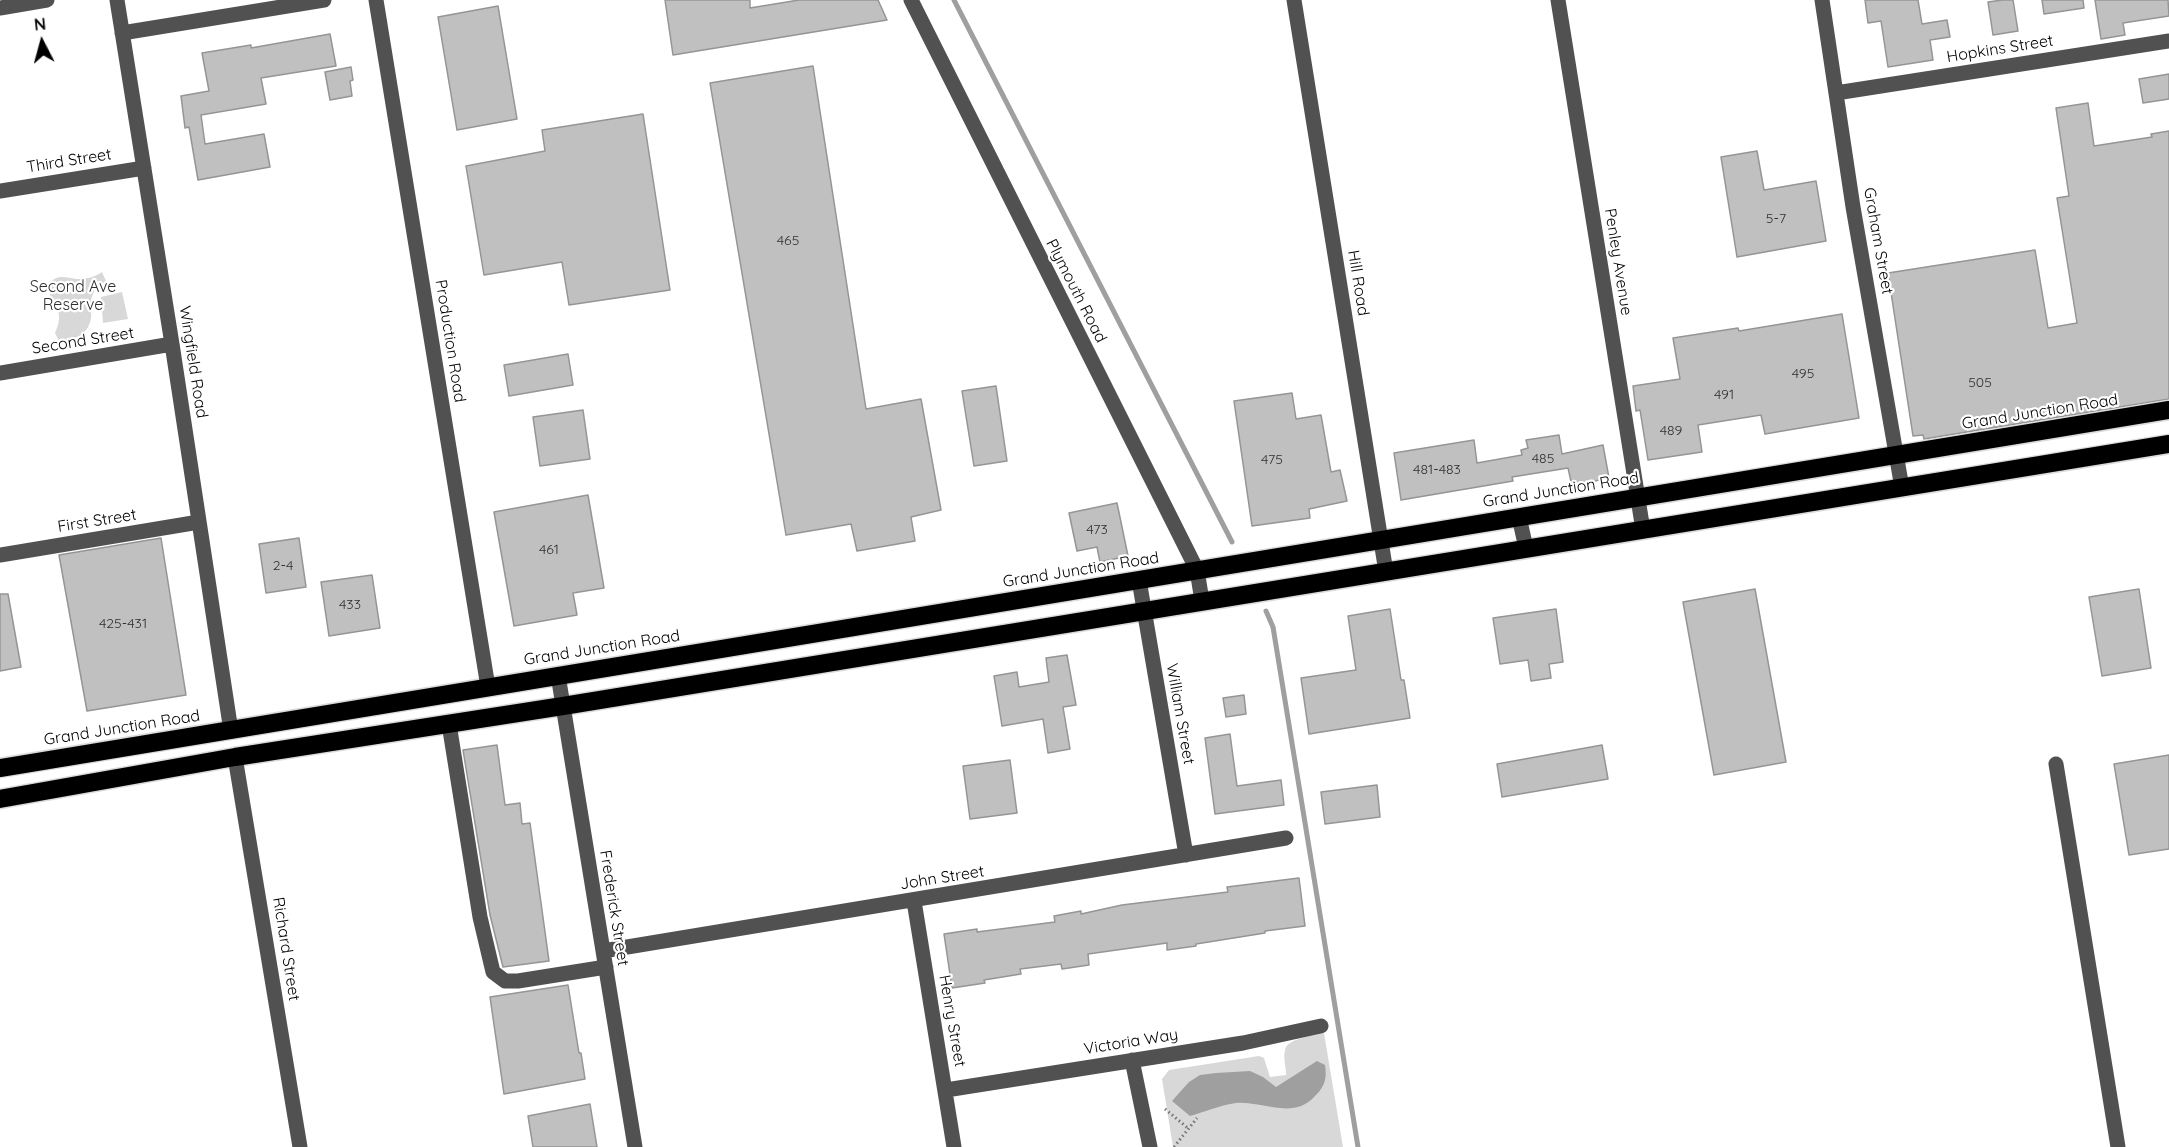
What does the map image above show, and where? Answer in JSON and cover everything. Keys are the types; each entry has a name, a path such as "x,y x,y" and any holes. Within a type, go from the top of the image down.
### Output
{"highway":[{"name":"Grand Junction Road","path":"0,768 2169,410"},
{"path":"0,798 236,757 1386,573 1526,548 2169,444"},
{"path":"949,612 954,642"},
{"path":"231,731 236,757"}],"street":[{"path":"0,8 47,0"},
{"name":"Wingfield Road","path":"117,0 231,731"},
{"path":"122,33 324,0"},
{"name":"Production Road","path":"376,0 488,687"},
{"name":"Plymouth Road","path":"911,0 1197,570 1202,601"},
{"name":"Hill Road","path":"1294,0 1386,573"},
{"name":"Penley Avenue","path":"1558,0 1643,530"},
{"name":"Graham Street","path":"1822,0 1853,207 1902,488"},
{"name":"Hopkins Street","path":"1836,93 2169,41"},
{"name":"Third Street","path":"0,191 144,168"},
{"name":"Second Street","path":"0,373 172,344"},
{"path":"1519,517 1526,548"},
{"name":"First Street","path":"0,555 199,522"},
{"name":"William Street","path":"1139,580 1186,855"},
{"name":"Frederick Street","path":"558,675 635,1147"},
{"path":"448,724 480,918 493,972 505,981 518,981 606,967"},
{"name":"Richard Street","path":"236,757 300,1147"},
{"path":"2056,764 2118,1147"},
{"name":"John Street","path":"603,951 1286,838"},
{"name":"Henry Street","path":"914,901 954,1147"},
{"name":"Victoria Way","path":"945,1090 1242,1043 1321,1026"},
{"path":"1132,1060 1150,1147"}],"path":[{"path":"1164,1109 1189,1129"},
{"path":"1174,1147 1197,1118"}],"green space":[{"name":"Second Ave Reserve","path":"102,272 106,281 93,294 91,318 87,329 75,338 59,341 55,333 59,317 58,311 50,296 49,284 59,277 84,279"},
{"path":"122,292 128,319 103,323 101,297"},
{"path":"1324,1033 1343,1147 1173,1147 1162,1079 1169,1070 1259,1056 1264,1058 1270,1077 1286,1075 1284,1056 1287,1046 1296,1040"}],"shaded area":[{"path":"1317,1061 1325,1065 1323,1085 1307,1103 1298,1107 1278,1108 1236,1103 1190,1116 1172,1101 1189,1082 1200,1075 1250,1071 1276,1087"}],"building":[{"path":"665,0 750,0 750,8 799,0 878,0 887,20 673,55"},
{"path":"1865,0 1918,0 1922,24 1947,20 1950,37 1930,40 1933,60 1888,67 1881,21 1868,23"},
{"path":"2013,0 2018,31 1993,35 1988,2"},
{"path":"2042,0 2083,0 2084,8 2044,14"},
{"path":"2095,0 2168,0 2169,16 2123,23 2125,35 2101,39"},
{"path":"498,6 517,119 457,130 438,17"},
{"path":"330,34 336,66 261,78 266,104 201,115 205,144 264,134 270,167 198,180 189,127 185,128 181,96 209,91 202,53 251,45 251,48"},
{"path":"813,66 866,409 921,399 941,510 911,517 915,541 857,551 851,524 786,535 710,83"},
{"path":"351,67 352,96 330,100 325,72"},
{"path":"2169,74 2169,99 2143,103 2139,79"},
{"path":"2088,103 2094,146 2152,137 2151,134 2169,131 2169,399 1924,439 1923,435 1913,436 1888,273 2035,250 2048,328 2077,323 2057,198 2069,196 2056,108"},
{"path":"643,114 670,290 569,305 562,262 484,275 466,166 545,151 542,130"},
{"path":"1757,151 1764,190 1816,181 1826,241 1737,257 1721,157"},
{"path":"1842,314 1859,418 1765,434 1761,415 1698,425 1702,452 1648,460 1640,410 1636,411 1633,386 1680,379 1673,338 1738,328 1739,331"},
{"path":"568,354 573,385 509,396 504,365"},
{"path":"996,386 1007,461 974,466 962,391"},
{"path":"1292,393 1296,419 1321,415 1331,472 1340,470 1347,501 1309,509 1310,518 1252,526 1234,401"},
{"path":"583,410 590,459 540,466 533,417"},
{"path":"1559,435 1562,454 1603,445 1609,478 1572,486 1568,468 1512,477 1513,481 1401,500 1394,453 1474,440 1477,463 1522,455 1521,450 1528,448 1526,440"},
{"path":"588,495 604,588 573,593 577,615 514,626 494,512"},
{"path":"1117,503 1128,556 1100,562 1097,547 1077,551 1069,513"},
{"path":"161,538 186,695 87,711 59,555"},
{"path":"299,538 306,587 266,593 259,544"},
{"path":"372,575 380,628 329,636 321,582"},
{"path":"1755,589 1786,762 1714,775 1683,602"},
{"path":"2139,589 2151,668 2102,676 2089,597"},
{"path":"0,594 8,594 21,667 0,671"},
{"path":"1390,609 1401,680 1404,680 1410,718 1309,734 1301,678 1356,670 1348,616"},
{"path":"1556,609 1563,662 1549,664 1551,678 1531,681 1528,660 1500,664 1493,618"},
{"path":"1067,655 1076,705 1063,707 1070,749 1048,753 1043,719 1002,726 994,676 1017,672 1019,687 1049,682 1046,658"},
{"path":"1244,695 1246,714 1226,717 1223,698"},
{"path":"1230,734 1237,786 1281,780 1284,805 1215,814 1205,738"},
{"path":"497,745 505,805 520,803 522,824 530,823 549,961 503,967 490,915 463,750"},
{"path":"1602,745 1608,779 1502,797 1497,764"},
{"path":"2169,755 2169,849 2129,855 2114,764"},
{"path":"1010,760 1017,813 970,819 963,766"},
{"path":"1377,785 1380,817 1325,824 1321,792"},
{"path":"1299,878 1305,926 1265,931 1265,933 1167,950 1167,943 1088,954 1089,965 1062,969 1061,964 1020,969 1021,974 952,988 944,934 1055,922 1054,916 1081,911 1081,914 1122,905 1228,892 1227,887"},
{"path":"568,985 585,1079 504,1094 490,997"},
{"path":"590,1104 597,1147 533,1147 528,1116"}],"waterway":[{"path":"954,0 1232,542"},
{"path":"1266,611 1273,627 1358,1147"}]}
